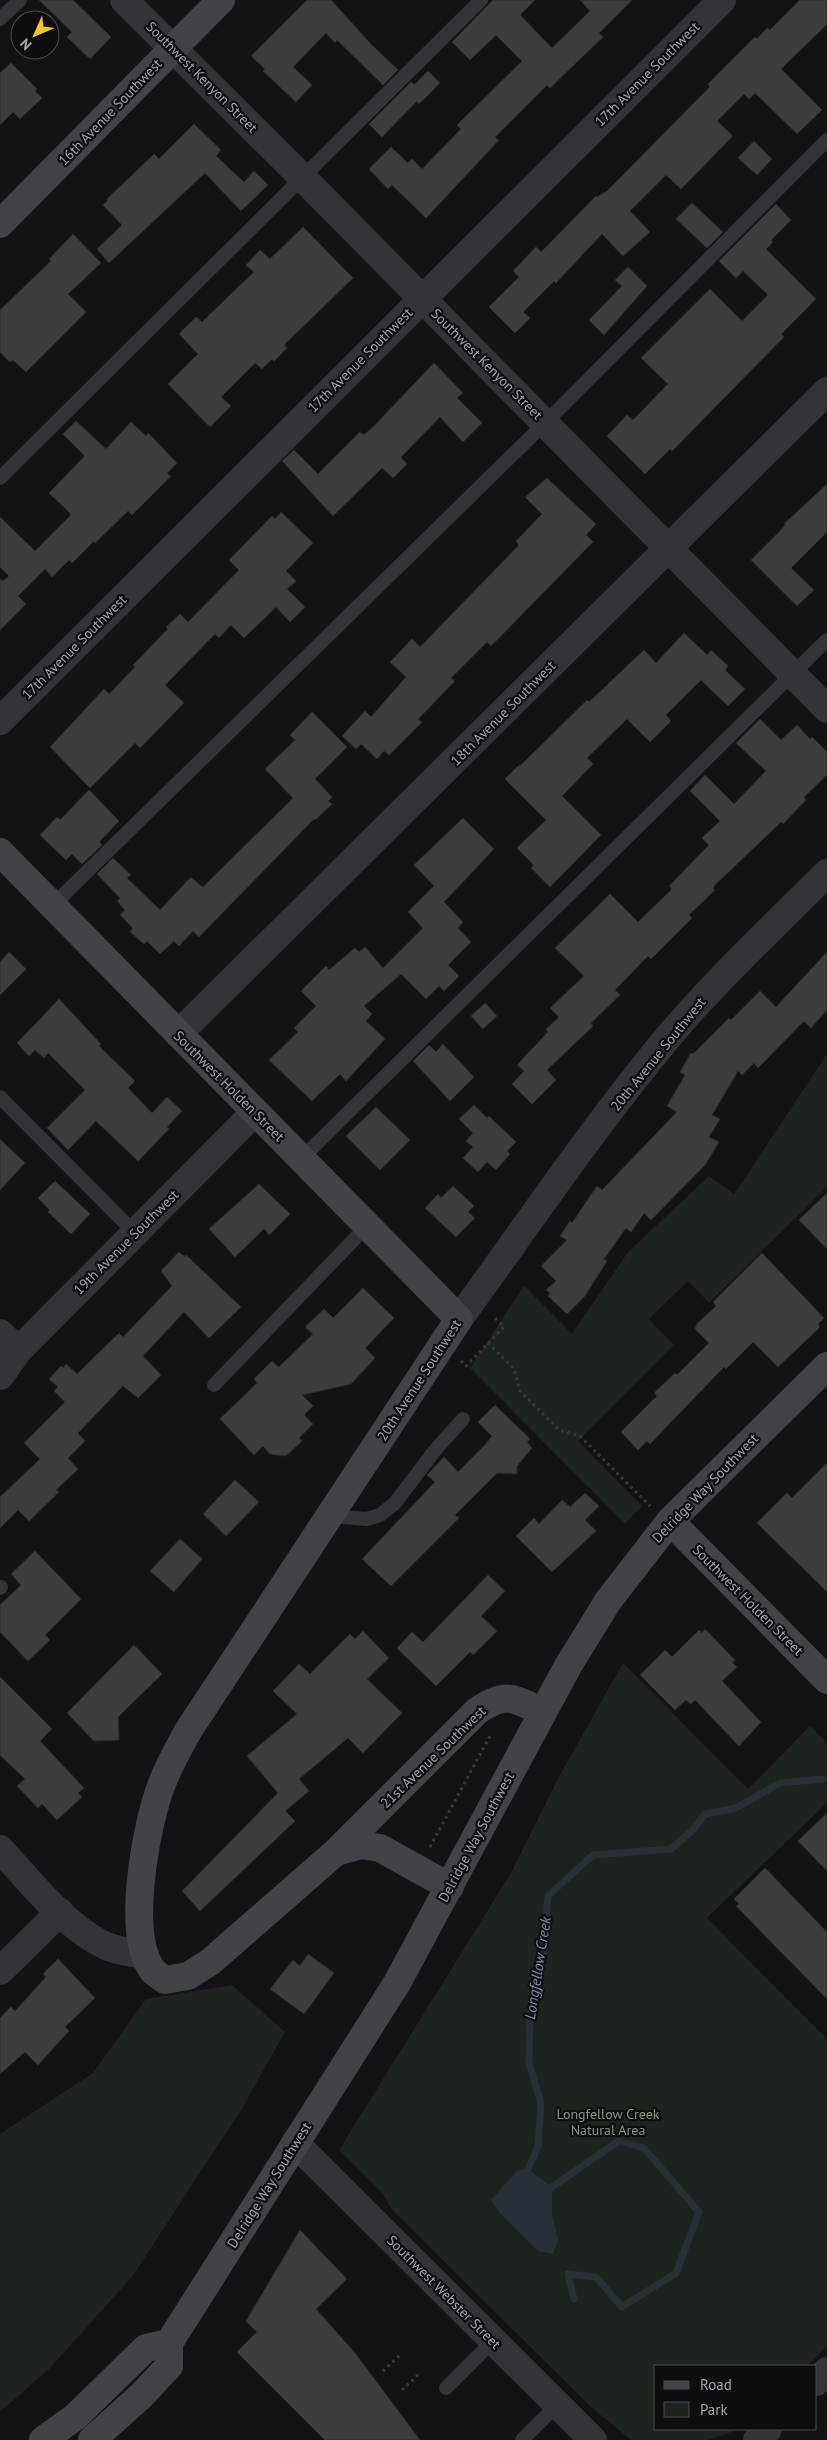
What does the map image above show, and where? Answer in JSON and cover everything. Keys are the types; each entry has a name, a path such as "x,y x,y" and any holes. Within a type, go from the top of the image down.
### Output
{"street":[{"name":"Southwest Kenyon Street","path":"124,0 670,548 827,709"},
{"name":"16th Avenue Southwest","path":"0,224 220,0"},
{"name":"17th Avenue Southwest","path":"0,721 722,0"},
{"name":"18th Avenue Southwest","path":"178,1034 827,391"},
{"name":"Southwest Holden Street","path":"0,852 459,1318"},
{"name":"20th Avenue Southwest","path":"144,1955 139,1916 141,1884 157,1800 169,1768 188,1730 459,1318 634,1079 713,987 827,873"},
{"name":"19th Avenue Southwest","path":"0,1376 9,1342 135,1233 256,1112"},
{"name":"Delridge Way Southwest","path":"92,2440 142,2395 169,2366 169,2343 397,1983 583,1639 660,1514 827,1366"},
{"name":"Southwest Holden Street","path":"660,1514 827,1680"},
{"name":"21st Avenue Southwest","path":"144,1955 153,1971 165,1980 188,1976 232,1944 336,1852 477,1711 496,1698 511,1698 543,1712"},
{"name":"21st Avenue Southwest","path":"336,1852 361,1845 380,1848 450,1887"},
{"path":"0,1849 60,1912 99,1943 113,1949 144,1955"},
{"path":"0,1970 60,1912"},
{"name":"Southwest Webster Street","path":"295,2143 593,2440"},
{"path":"44,2440 72,2428 146,2348 169,2343"},
{"path":"817,2381 827,2371"},
{"path":"757,2440 767,2430"}],"lane":[{"path":"0,20 20,0"},
{"path":"0,478 481,0"},
{"path":"52,906 545,423 827,140"},
{"path":"301,1158 827,640"},
{"path":"0,1097 135,1233"},
{"path":"214,1385 368,1225"},
{"path":"329,1516 367,1519 380,1515 395,1503 436,1449 463,1419"},
{"path":"446,2388 493,2341"},
{"path":"522,2440 557,2405"}],"path":[{"path":"458,1359 466,1366 504,1328 493,1316"},
{"path":"488,1343 514,1369 520,1390 559,1430 580,1436 660,1514"},
{"path":"430,1846 495,1727"},
{"path":"438,1832 444,1836"},
{"path":"383,2371 400,2355"},
{"path":"402,2390 418,2374"}],"green space":[{"path":"827,1054 827,1187 709,1303 688,1281 649,1319 674,1345 578,1441 642,1506 625,1524 470,1368 524,1286 572,1334 628,1252 709,1176 734,1194"},
{"name":"Longfellow Creek Natural Area","path":"623,1663 748,1789 810,1726 827,1743 827,1803 707,1918 827,2039 827,2346 808,2365 654,2365 654,2430 738,2430 707,2440 631,2440 592,2408 392,2210 382,2193 339,2150 511,1873 561,1773"},
{"path":"232,1985 285,2032 243,2107 132,2277 49,2369 0,2412 0,2134 93,2073 146,1999"}],"shaded area":[{"path":"528,2169 552,2187 552,2215 558,2240 553,2254 538,2251 500,2213 491,2200 517,2171"}],"building":[{"path":"39,0 73,0 111,37 90,59 67,37 72,32 60,20 60,10 49,10"},
{"path":"307,0 331,0 371,44 398,70 383,85 337,40 335,43 326,33 293,67 312,85 296,102 263,71 265,69 251,56"},
{"path":"493,0 535,0 520,15 552,48 590,11 580,0 632,0 599,33 603,37 550,88 547,85 495,137 499,140 426,218 392,185 388,189 369,169 391,147 408,163 412,159 422,169 461,129 457,125 522,61 496,35 470,60 452,42"},
{"path":"800,0 827,0 827,24 781,69 822,110 797,134 755,93 749,99 744,94 717,121 733,136 681,189 666,175 630,211 650,232 623,256 602,234 556,283 554,281 523,312 530,318 515,333 489,307 519,277 513,271 536,247 541,252 596,196 607,191 710,87 708,84 755,37 757,39 767,28 770,30"},
{"path":"11,63 37,89 35,91 42,98 20,119 13,112 0,125 0,73"},
{"path":"428,71 440,83 419,104 417,101 382,137 369,124 411,82 414,85"},
{"path":"194,124 221,150 216,156 244,182 254,171 268,185 241,211 205,173 109,263 97,249 122,225 103,205 154,154 159,159"},
{"path":"754,141 772,159 757,175 738,158"},
{"path":"692,203 723,232 707,248 676,219"},
{"path":"776,204 791,220 771,240 773,242 766,249 816,299 781,334 784,337 672,451 670,449 645,474 607,436 627,415 633,420 668,384 641,358 710,289 742,321 768,295 743,271 736,278 719,261"},
{"path":"303,227 353,278 284,345 287,348 274,361 272,359 262,369 255,363 221,397 231,406 210,427 168,384 198,354 179,334 196,317 202,322 254,272 246,265 260,250 270,259"},
{"path":"73,234 101,263 68,294 86,312 26,372 13,360 10,362 0,352 0,310 51,261 49,259"},
{"path":"628,267 647,286 604,335 589,320 622,286 615,280"},
{"path":"434,363 463,393 457,398 482,423 463,442 440,417 401,457 407,464 393,478 382,468 333,516 282,461 294,450 318,474 360,432 364,435 373,427"},
{"path":"76,421 106,449 131,422 146,436 148,433 177,463 167,473 171,476 132,515 128,511 72,563 69,560 52,577 45,569 18,596 26,604 0,630 0,579 3,581 9,576 0,567 0,517 35,551 70,516 70,513 49,493 85,456 63,434"},
{"path":"547,478 596,524 586,535 593,542 491,646 487,642 451,678 455,681 418,719 422,722 389,755 384,751 377,759 361,744 356,749 342,736 365,711 371,717 406,677 390,662 412,639 420,647 519,545 516,541 542,514 525,497"},
{"path":"827,484 827,532 791,568 814,590 797,606 751,560 781,530 784,524"},
{"path":"281,512 313,543 286,571 296,581 287,589 305,607 290,622 276,607 244,638 231,625 219,638 215,634 165,685 184,703 140,748 135,743 90,788 50,747 104,689 109,694 135,667 133,665 168,629 166,627 180,614 188,622 239,570 229,560 272,516 275,519"},
{"path":"684,633 707,655 711,650 728,666 725,670 745,689 728,706 701,680 666,715 671,721 650,742 627,719 587,758 593,764 562,796 601,835 550,887 531,868 534,865 517,848 546,820 505,779 587,700 589,702 644,650 656,663"},
{"path":"312,712 347,747 315,779 332,797 328,801 332,804 314,819 199,937 193,931 179,946 174,941 160,954 147,941 144,944 130,932 133,928 120,915 125,910 117,901 120,898 97,874 113,858 131,875 127,878 160,910 191,877 202,887 204,886 293,798 265,769 295,740 290,735"},
{"path":"760,719 781,740 797,725 810,739 812,737 827,752 827,775 804,797 806,800 783,824 781,822 715,885 713,888 715,890 689,915 692,918 651,959 648,956 615,990 620,995 591,1023 593,1026 547,1070 556,1080 532,1104 512,1084 524,1071 517,1065 548,1032 546,1029 559,1017 550,1008 584,976 555,948 610,894 638,922 672,889 669,886 709,845 702,838 720,821 690,791 705,775 734,804 766,771 736,743"},
{"path":"89,790 119,821 99,842 102,845 82,864 72,854 66,860 40,835 57,817 60,820"},
{"path":"463,818 494,849 444,902 463,922 458,928 471,942 448,965 459,976 444,991 439,986 426,999 401,974 364,1006 372,1014 366,1021 385,1039 346,1081 340,1074 312,1101 269,1060 298,1032 294,1028 316,1006 301,991 326,966 329,970 355,948 359,952 365,947 383,968 423,928 408,912 434,886 414,865"},
{"path":"9,952 26,969 0,995 0,962"},
{"path":"827,952 827,1010 811,1028 804,1021 758,1068 754,1063 742,1075 738,1071 712,1115 720,1119 709,1137 719,1142 705,1165 651,1220 644,1213 631,1232 626,1228 604,1259 607,1261 585,1296 567,1314 548,1296 550,1293 546,1290 556,1281 541,1266 567,1240 560,1236 570,1221 572,1223 597,1186 602,1190 677,1112 667,1106 685,1075 680,1072 691,1053 693,1054 729,1018 731,1020 760,991 776,1007"},
{"path":"59,999 101,1044 99,1046 135,1081 128,1088 152,1113 167,1097 182,1111 167,1127 169,1129 138,1161 96,1121 68,1150 47,1128 85,1090 48,1053 44,1058 35,1050 29,1056 17,1043"},
{"path":"485,1003 497,1016 483,1029 471,1016"},
{"path":"443,1044 474,1077 450,1101 413,1061 429,1045 436,1052"},
{"path":"474,1105 487,1118 489,1116 516,1142 507,1151 510,1154 496,1170 487,1162 478,1172 463,1158 473,1147 466,1141 473,1133 459,1119"},
{"path":"376,1107 410,1140 380,1170 346,1136"},
{"path":"0,1139 25,1163 0,1190"},
{"path":"55,1181 90,1214 71,1234 48,1212 50,1210 38,1198"},
{"path":"259,1184 290,1214 269,1235 264,1229 235,1257 209,1229"},
{"path":"453,1186 474,1206 468,1212 475,1218 456,1237 425,1208 438,1194 441,1198"},
{"path":"827,1193 827,1249 799,1220"},
{"path":"179,1252 185,1257 186,1255 241,1307 209,1338 184,1312 143,1356 161,1375 138,1398 123,1386 78,1433 85,1441 68,1458 78,1469 56,1490 59,1492 29,1521 18,1510 0,1528 0,1497 40,1459 24,1443 65,1402 54,1391 58,1387 49,1379 61,1366 63,1368 66,1364 77,1374 119,1333 123,1337 172,1286 161,1271"},
{"path":"762,1253 824,1318 818,1324 820,1327 778,1367 753,1342 726,1369 724,1367 650,1444 647,1441 638,1450 621,1432 657,1396 654,1393 675,1373 677,1375 709,1343 695,1329 697,1324 716,1306 713,1302"},
{"path":"363,1288 394,1318 365,1348 375,1358 351,1384 302,1395 313,1406 304,1415 313,1424 299,1438 302,1441 286,1456 270,1454 263,1446 254,1455 220,1419 257,1383 254,1379 272,1361 279,1367 313,1334 305,1327 324,1309 333,1318"},
{"path":"495,1405 530,1439 527,1442 532,1448 517,1466 517,1474 497,1473 455,1515 459,1518 391,1586 362,1559 435,1482 427,1475 444,1457 458,1472 485,1445 492,1436 478,1422"},
{"path":"827,1463 827,1592 757,1523 787,1493 792,1498"},
{"path":"235,1480 259,1502 226,1536 203,1514"},
{"path":"585,1493 599,1506 585,1520 596,1531 552,1572 516,1536 534,1518 539,1524 562,1500 570,1507"},
{"path":"180,1539 202,1559 174,1592 150,1571"},
{"path":"35,1551 81,1599 45,1635 50,1640 28,1661 0,1632 0,1605 21,1585 11,1574"},
{"path":"488,1575 505,1591 481,1616 497,1631 473,1655 470,1652 436,1686 397,1648 412,1632 423,1642"},
{"path":"705,1629 735,1660 732,1663 737,1667 722,1681 761,1722 739,1746 695,1700 691,1704 686,1700 675,1710 640,1675 665,1650 672,1657 699,1630 702,1633"},
{"path":"363,1631 389,1658 367,1679 402,1713 363,1753 348,1738 299,1779 309,1791 285,1811 295,1821 200,1911 182,1891 278,1793 247,1756 297,1714 273,1691 299,1664 310,1674 350,1634 355,1639"},
{"path":"134,1645 162,1674 118,1717 119,1740 94,1741 67,1713"},
{"path":"0,1677 52,1729 40,1741 84,1788 78,1793 82,1797 57,1820 42,1804 38,1808 17,1786 25,1779 0,1755"},
{"path":"827,1813 827,1871 798,1841"},
{"path":"765,1868 827,1932 827,1999 736,1906 739,1904 734,1899"},
{"path":"308,1954 334,1973 304,2014 270,1989 293,1960 300,1966"},
{"path":"58,1959 95,1998 65,2027 69,2031 38,2065 25,2052 0,2074 0,2018 11,2007 15,2011 46,1977 43,1974"},
{"path":"300,2230 347,2279 316,2309 355,2353 420,2440 325,2440 237,2352 257,2332 246,2321"}],"waterway":[{"name":"Longfellow Creek","path":"528,2169 538,2147 541,2103 529,2063 530,2009 541,1973 548,1896 593,1855 671,1849 694,1829 705,1814 736,1808 780,1783 823,1779"},
{"name":"Longfellow Creek","path":"552,2187 619,2141 644,2148 699,2212 676,2273 622,2307 596,2277 568,2274 574,2299"}]}
